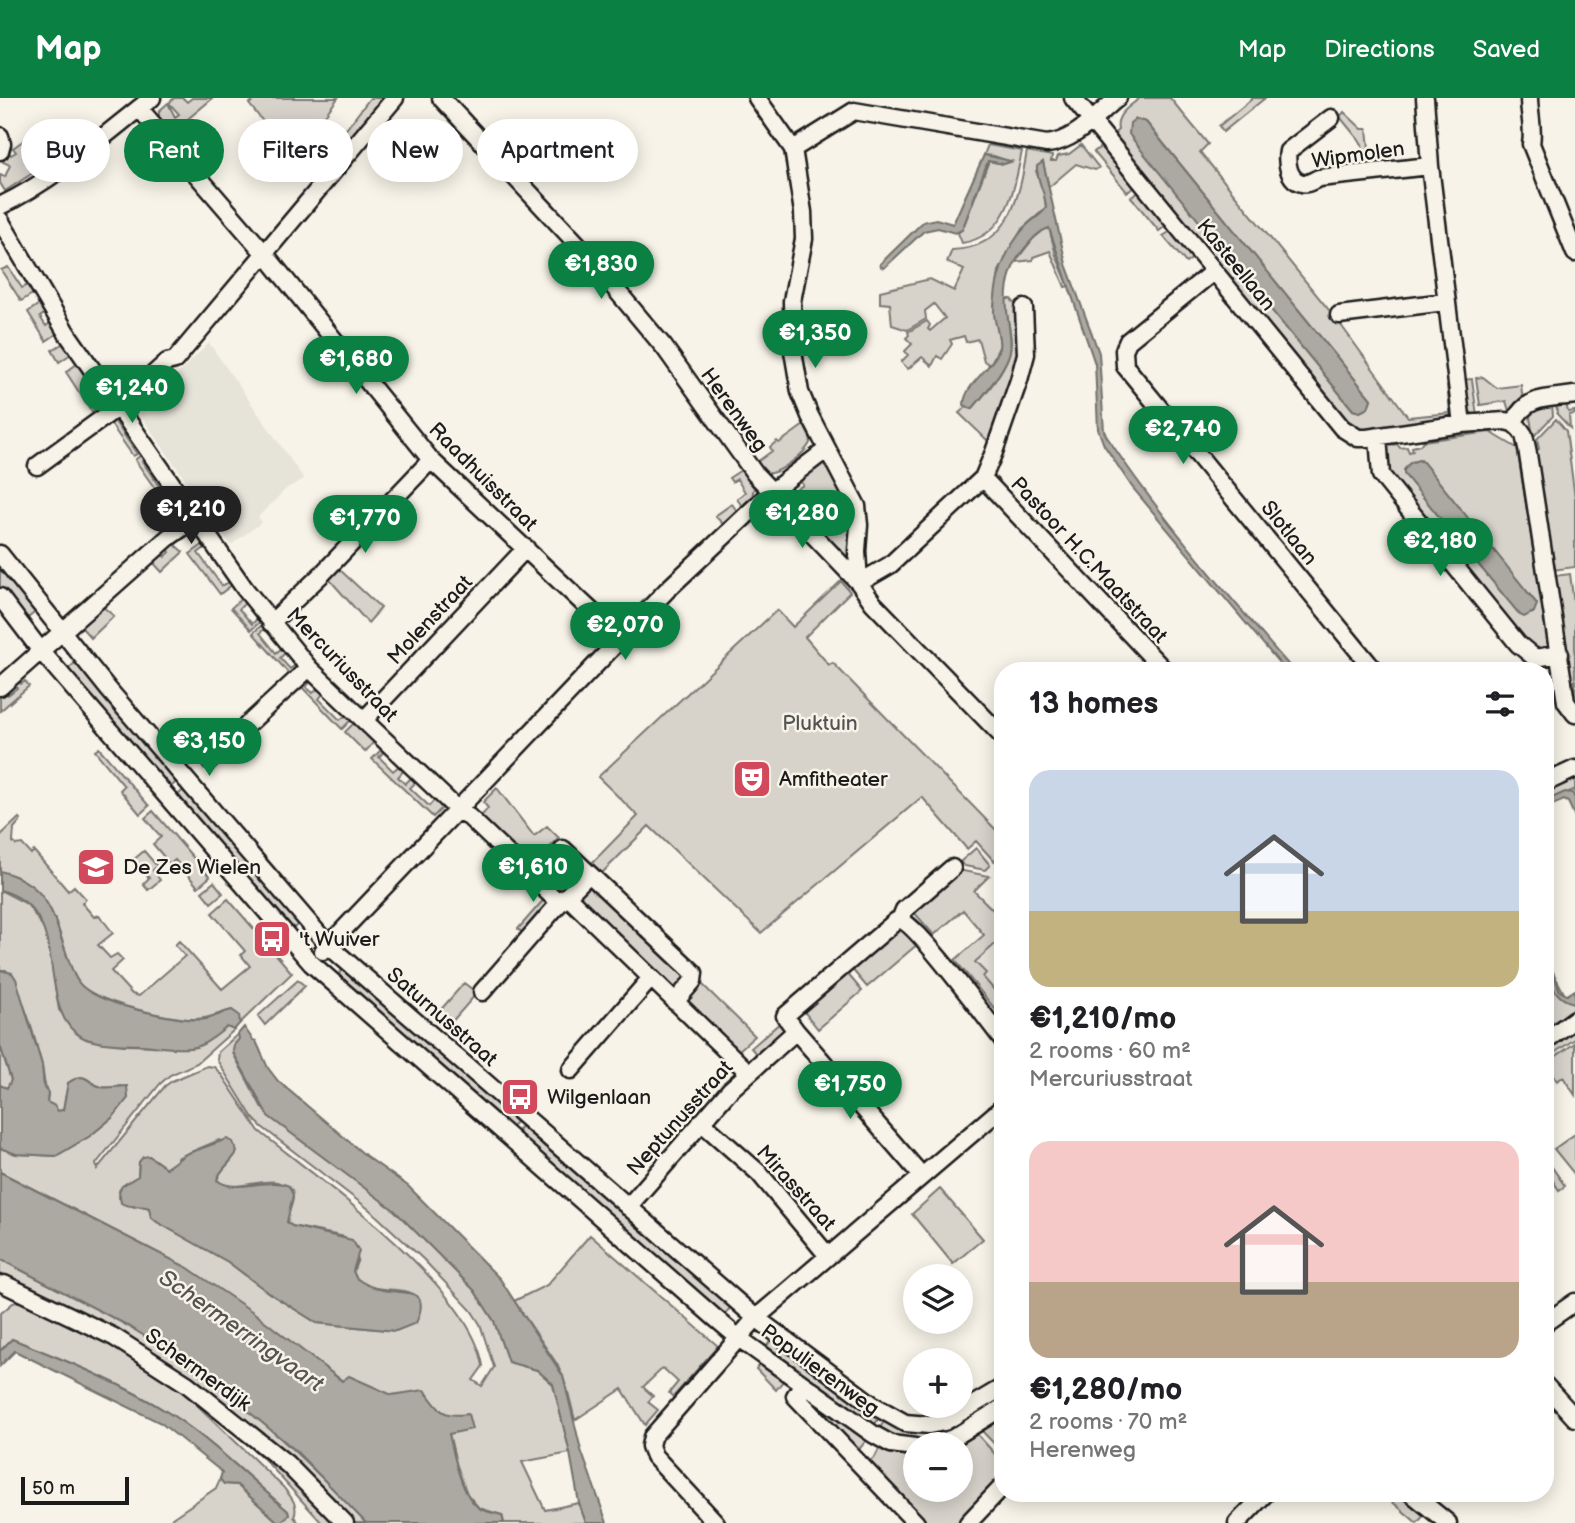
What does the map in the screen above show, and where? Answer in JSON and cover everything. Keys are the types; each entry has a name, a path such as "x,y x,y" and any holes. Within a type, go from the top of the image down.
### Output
{"street":[{"path":"37,466 118,407 127,407 144,390 146,381 167,362 174,360 395,98"},
{"name":"Herenweg","path":"441,98 547,210 633,309 664,347 755,474 859,583 873,603 994,728"},
{"path":"757,98 793,149 803,212 804,239 793,301 793,351 800,392 826,450 857,506 859,583"},
{"name":"Kasteellaan","path":"1073,98 1342,428 1358,438 1462,424 1505,421 1513,423"},
{"path":"793,149 854,111 1047,144 1060,142 1072,137 1118,98"},
{"name":"Wipmolen","path":"1424,98 1445,302 1462,424"},
{"path":"1529,98 1534,131 1531,144 1575,253"},
{"path":"1,207 18,199 66,166 145,103"},
{"name":"Raadhuisstraat","path":"145,103 431,460 621,639"},
{"name":"Wipmolen","path":"1331,118 1288,151 1287,167 1299,183 1304,184 1320,178 1430,166"},
{"path":"0,136 0,151"},
{"name":"Mercuriusstraat","path":"1,207 66,332 195,519 271,623 309,668 459,811 469,817 556,900 568,897"},
{"name":"Slotlaan","path":"1213,271 1128,341 1124,350 1125,366 1367,662"},
{"path":"1339,315 1445,302"},
{"name":"Pastoor H.C.Maatstraat","path":"859,583 890,565 983,478 995,452 1026,354 1024,308"},
{"path":"1575,395 1528,402 1513,423 1524,435 1526,442 1566,702 1575,714"},
{"path":"1378,437 1381,475 1518,644 1535,658 1560,654"},
{"path":"311,963 459,811 667,590 771,492 826,450"},
{"path":"271,623 431,460"},
{"name":"Pastoor H.C.Maatstraat","path":"983,478 1156,662"},
{"path":"0,687 169,537 195,519"},
{"name":"Molenstraat","path":"364,720 526,548"},
{"name":"Saturnusstraat","path":"0,554 62,633 329,946 755,1318"},
{"path":"0,597 41,651 311,963 740,1339"},
{"path":"209,760 309,668"},
{"path":"1554,779 1575,769"},
{"path":"563,849 694,973 693,981 675,1002"},
{"path":"900,920 904,910 952,868"},
{"path":"482,992 556,907 589,874"},
{"path":"568,897 749,1073"},
{"path":"922,1176 786,1016 900,920 905,921 925,943 994,1029"},
{"path":"570,1070 651,978"},
{"path":"1554,1034 1575,1019"},
{"name":"Neptunusstraat","path":"628,1207 730,1090 749,1073 802,1036"},
{"path":"716,1523 654,1457 650,1446 652,1437 740,1339 755,1318 994,1115"},
{"name":"Mirasstraat","path":"701,1122 759,1173 828,1256"},
{"name":"Schermerdijk","path":"4,1284 114,1337 187,1384 287,1464 345,1523"},
{"path":"1554,1317 1575,1302"},
{"name":"Populierenweg","path":"755,1318 873,1405 905,1423 929,1425 944,1422 994,1392"},
{"name":"Populierenweg","path":"740,1339 880,1438 891,1444 903,1446"},
{"path":"802,1385 795,1396 916,1523"},
{"path":"1554,1395 1575,1418"},
{"path":"963,1432 994,1413"},
{"path":"968,1523 994,1496"},
{"path":"1237,1523 1257,1502"},
{"path":"1422,1502 1448,1523"}],"shaded area":[{"path":"209,343 304,479 287,488 258,517 262,522 231,545 141,416 142,410"},
{"path":"994,942 994,1009 961,971"}],"green space":[{"path":"174,98 183,98 187,102 192,98 213,98 188,119 161,119 159,111 168,103 175,117 179,114 169,103"},
{"path":"257,98 338,98 322,119 261,119 249,104"},
{"path":"370,98 390,98 372,119 367,119 367,125 353,141 353,120"},
{"path":"1140,98 1170,98 1208,144 1200,152 1338,321 1408,417 1450,413 1447,386 1451,386 1453,405 1451,414 1445,421 1364,430 1347,423 1113,135 1118,130 1121,115","holes":["1135,119 1146,122 1371,399 1368,408 1360,412 1353,410 1131,137"]},
{"path":"1253,98 1265,98 1223,132 1219,126"},
{"path":"1344,112 1362,129 1367,129 1371,167 1365,168 1362,144 1340,117"},
{"path":"21,142 21,181 5,191 0,183 0,175 5,177 10,165 3,162 7,151 11,155 16,152 13,148"},
{"path":"988,145 1022,151 1016,180 999,221 977,239 962,243 958,233 963,228 989,161 1004,164 1011,162 984,155"},
{"path":"1081,145 1099,168 1095,170 1076,164 1049,187 1043,162 1036,171 1046,208 1022,229 999,271 994,307 1000,345 990,365 984,361 978,339 966,342 964,336 950,340 952,344 942,359 937,356 932,366 922,357 908,369 901,362 908,355 905,351 912,344 906,338 908,332 927,321 930,331 945,318 934,304 925,311 926,319 907,330 892,325 890,304 880,303 880,291 930,279 954,291 964,270 947,262 952,250 972,247 999,230 1015,202 1027,151 1052,156 1051,161 1056,161 1058,156 1069,154"},
{"path":"1103,145 1137,186 1127,192 1094,152"},
{"path":"1141,191 1168,224 1159,231 1131,197"},
{"path":"1049,228 1056,255 1069,286 1065,287 1050,251 1033,257 1033,260 1015,262 1033,239"},
{"path":"1173,230 1194,257 1186,263 1163,236"},
{"path":"8,267 22,288 31,283 36,292 21,301 1,270"},
{"path":"1006,299 1011,299 1017,306 1019,354 990,443 959,413 966,407 972,409 1007,361 1011,343"},
{"path":"42,302 48,311 40,317 46,326 54,320 61,331 46,341 28,312"},
{"path":"67,341 74,352 59,362 52,350"},
{"path":"77,364 97,394 101,392 105,401 92,412 66,372"},
{"path":"1483,377 1497,388 1521,385 1523,401 1511,411 1506,401 1480,405 1476,378"},
{"path":"1472,379 1477,416 1466,406 1464,396 1462,380"},
{"path":"1556,403 1566,403 1568,412 1575,411 1575,414 1569,415 1570,428 1557,414"},
{"path":"1552,404 1553,416 1533,437 1530,417 1532,411"},
{"path":"116,417 119,420 116,423 137,454 133,456 108,420"},
{"path":"1556,419 1566,431 1575,498 1575,567 1553,570 1535,450 1539,449 1537,439"},
{"path":"804,425 811,440 809,445 784,467 766,473 757,462 772,451 770,447 777,441 779,443"},
{"path":"1490,432 1517,448 1549,649 1535,652 1530,649 1391,473 1382,447 1397,444 1400,448 1407,447 1409,452 1423,441","holes":["1421,460 1537,604 1533,613 1520,615 1404,474 1411,462"]},
{"path":"142,454 145,458 142,461 176,511 172,513 135,460"},
{"path":"821,463 827,464 850,508 853,529 850,558 847,560 786,496 789,486 794,491 803,485 798,478"},
{"path":"741,470 754,488 752,497 742,506 737,499 745,492 737,479 732,482 729,478"},
{"path":"732,504 737,511 723,524 715,516"},
{"path":"174,544 183,552 162,572 151,560 159,552 165,557"},
{"path":"204,544 206,547 198,553 222,586 231,581 233,584 220,594 190,554"},
{"path":"0,561 38,610 24,621 0,590"},
{"path":"339,569 381,608 368,623 329,579"},
{"path":"1570,574 1575,612 1575,701 1554,576"},
{"name":"Pluktuin","path":"841,581 850,592 805,637 829,665 833,663 994,828 994,861 976,841 967,849 922,797 761,933 649,826 599,876 589,866 638,816 598,777 777,610 793,627"},
{"path":"243,597 246,602 239,609 252,624 259,617 262,620 251,630 231,608"},
{"path":"102,606 114,616 91,638 82,628 83,623"},
{"path":"264,623 267,626 260,633 276,653 284,646 288,650 280,658 290,669 298,663 303,668 292,677 253,633"},
{"path":"78,660 180,779 167,790 66,671"},
{"path":"307,674 313,679 306,687 313,693 320,687 325,691 319,699 340,720 348,713 353,718 342,729 298,683"},
{"path":"18,681 21,684 25,681 29,686 0,711 0,697 17,688 14,684"},
{"path":"356,721 375,741 365,752 345,732"},
{"path":"99,748 149,806 140,814 120,790 124,786 95,751"},
{"path":"383,748 385,750 379,757 393,771 400,765 405,769 398,777 405,784 415,774 420,778 410,788 429,806 438,796 446,804 433,817 372,759"},
{"path":"1575,775 1575,793 1573,790 1554,799 1554,786"},
{"path":"187,787 302,921 289,932 174,798"},
{"path":"497,788 534,836 547,826 559,838 529,869 478,820 488,808 483,802"},
{"path":"153,811 210,877 198,887 175,860 170,864 153,844 161,837 145,818"},
{"path":"19,818 21,820 14,828 13,842 16,845 22,844 31,854 34,851 68,891 74,886 86,899 82,903 94,917 99,915 113,933 98,945 110,958 117,954 123,960 111,971 132,994 139,996 185,956 175,945 179,941 222,989 250,966 241,955 245,951 212,913 228,899 292,973 240,1023 238,1015 232,1010 201,1019 185,1019 134,1009 87,990 74,975 55,920 44,900 27,885 0,871 0,836"},
{"path":"976,848 990,865 985,870 965,866 960,862"},
{"path":"144,851 157,866 153,870 160,880 148,890 143,884 149,878 133,860"},
{"path":"553,852 558,852 579,872 570,885 555,891 537,874 536,869"},
{"path":"958,870 989,876 974,891 994,911 994,945 975,962 986,973 983,977 994,990 994,1008 955,960 984,935 963,910 934,935 912,910"},
{"path":"214,882 223,893 211,903 202,892"},
{"path":"585,883 591,883 686,975 686,980 675,992 577,897"},
{"path":"0,890 27,904 43,927 59,1010 86,1039 127,1045 196,1047 227,1027 234,1030 197,1063 170,1075 160,1084 96,1164 97,1169 165,1086 207,1066 214,1067 259,1131 390,1238 452,1303 472,1335 483,1366 473,1380 482,1386 494,1367 480,1324 471,1310 423,1259 370,1210 253,1118 217,1060 218,1052 238,1034 240,1039 234,1045 233,1053 262,1108 394,1210 474,1290 494,1321 508,1362 537,1370 553,1384 570,1453 522,1462 545,1510 579,1503 586,1523 504,1523 502,1515 479,1508 467,1494 449,1434 452,1416 435,1408 426,1391 392,1395 343,1381 188,1268 0,1172 0,1148 16,1154 56,1156 90,1136 113,1117 128,1098 121,1086 104,1088 83,1077 68,1083 63,1110 58,1111 47,1102 48,1093 42,1066 27,1014 6,970 0,970","holes":["219,1140 236,1147 233,1157 217,1180 230,1186 270,1181 292,1190 293,1199 287,1222 292,1226 345,1237 358,1259 353,1272 358,1280 374,1288 402,1291 418,1297 396,1331 317,1323 269,1293 228,1262 157,1222 151,1217 149,1208 143,1205 134,1207 119,1198 122,1187 138,1176 139,1162 149,1156 166,1168 172,1166 179,1157"]},
{"path":"546,897 549,905 526,936 518,929"},
{"path":"903,928 919,943 867,987 851,968 897,929"},
{"path":"345,966 519,1118 509,1131 335,979"},
{"path":"846,972 862,991 818,1029 802,1009"},
{"path":"1554,974 1568,1001 1575,998 1575,1010 1554,1022"},
{"path":"298,980 305,986 265,1025 258,1016"},
{"path":"464,983 477,993 449,1025 437,1014"},
{"path":"697,985 703,985 755,1036 737,1052 683,999"},
{"path":"781,1022 789,1031 759,1057 751,1048"},
{"path":"1575,1026 1575,1039 1554,1053 1554,1041"},
{"path":"1575,1043 1575,1095 1563,1077 1557,1081 1554,1077 1554,1058"},
{"path":"0,1045 11,1080 5,1089 0,1085"},
{"path":"524,1123 733,1305 722,1317 514,1135"},
{"path":"1575,1134 1575,1175 1554,1149"},
{"path":"1554,1170 1565,1186 1559,1190 1554,1182"},
{"path":"940,1189 983,1239 953,1264 912,1214"},
{"path":"590,1235 718,1346 673,1397 669,1393 678,1382 663,1368 643,1387 653,1396 648,1402 658,1410 645,1425 622,1389 575,1420 567,1388 557,1364 514,1301 547,1285"},
{"path":"0,1259 128,1326 193,1367 284,1442 366,1523 351,1523 319,1490 82,1317 76,1308 0,1277"},
{"path":"22,1301 128,1348 176,1385 283,1487 293,1501 296,1509 294,1517 299,1523 165,1523 216,1488 220,1479 224,1484 237,1485 277,1521 289,1515 288,1511 217,1449 153,1403 94,1373 12,1339 0,1351 0,1314 13,1303"},
{"path":"773,1336 880,1416 872,1429 764,1351"},
{"path":"760,1364 783,1381 776,1390 756,1369"},
{"path":"810,1400 866,1441 856,1453"},
{"path":"220,1412 341,1523 322,1523 265,1460 218,1417"},
{"path":"967,1418 970,1422 949,1432 903,1432 903,1438 878,1432 885,1419"},
{"path":"994,1424 994,1444 982,1431"},
{"path":"977,1434 994,1453 994,1485 958,1523 924,1523 904,1502 973,1502 973,1436"},
{"path":"879,1449 903,1456 903,1501 867,1463 875,1457"},
{"path":"1392,1502 1412,1502 1426,1513 1417,1523"}],"water":[{"path":"1135,119 1146,122 1371,399 1368,408 1360,412 1353,410 1145,155 1129,134 1130,123"},
{"path":"984,155 1011,161 1004,164 988,161 962,230 955,233 938,228 924,231 884,268 881,267 880,264 923,222 936,219 953,224"},
{"path":"1043,162 1066,264 1099,353 1104,431 1107,437 1173,527 1286,662 1278,662 1132,487 1104,445 1098,429 1095,364 1049,228 1025,248 1011,272 1007,300 1011,339 1008,358 972,409 964,405 968,391 998,352 994,310 1002,265 1012,244 1028,224 1046,208 1037,166"},
{"path":"1418,460 1423,462 1537,604 1534,612 1524,617 1520,615 1404,474 1410,463"},
{"path":"1565,792 1572,793 1575,798 1575,817 1568,802 1564,800 1554,804 1554,797"},
{"path":"0,871 18,877 41,895 55,919 75,976 88,991 120,1005 178,1018 206,1019 232,1010 239,1015 240,1023 234,1030 227,1027 204,1044 190,1048 112,1044 84,1038 68,1025 59,1007 46,939 38,918 24,901 0,890"},
{"path":"0,970 12,973 16,979 42,1065 44,1088 48,1093 47,1102 58,1111 63,1110 68,1083 83,1077 104,1088 127,1086 128,1098 113,1117 90,1136 56,1156 16,1154 0,1148 0,1085 7,1088 11,1080 0,1045"},
{"path":"1554,975 1560,991 1567,995 1575,990 1575,1003 1562,998 1556,992"},
{"path":"244,1027 256,1041 268,1068 278,1081 366,1156 408,1186 500,1279 563,1376 581,1450 607,1523 586,1523 579,1503 553,1384 537,1370 508,1362 494,1321 474,1290 394,1210 268,1116 233,1052 239,1039 238,1034"},
{"path":"227,1139 233,1142 237,1152 217,1180 233,1186 281,1183 289,1186 293,1195 287,1222 292,1226 352,1240 359,1251 353,1271 356,1278 376,1288 408,1293 419,1298 421,1304 416,1323 396,1331 317,1323 269,1293 228,1262 157,1222 151,1217 149,1208 121,1203 119,1191 138,1176 139,1162 143,1157 149,1156 166,1168 186,1154"},
{"name":"Schermerringvaart","path":"0,1172 188,1268 253,1312 342,1381 349,1376 392,1395 424,1390 441,1411 451,1415 468,1414 472,1429 449,1434 459,1475 474,1504 483,1510 502,1515 504,1523 366,1523 295,1450 183,1361 129,1326 0,1259"},
{"path":"12,1339 114,1383 172,1415 217,1449 288,1511 289,1515 282,1521 277,1521 237,1485 224,1484 220,1479 222,1472 161,1423 15,1351 0,1366 0,1351"}],"place":[{"name":"Amfitheater","path":"752,779"},
{"name":"De Zes Wielen","path":"96,867"},
{"name":"'t Wuiver","path":"272,939"},
{"name":"Wilgenlaan","path":"520,1097"}]}
